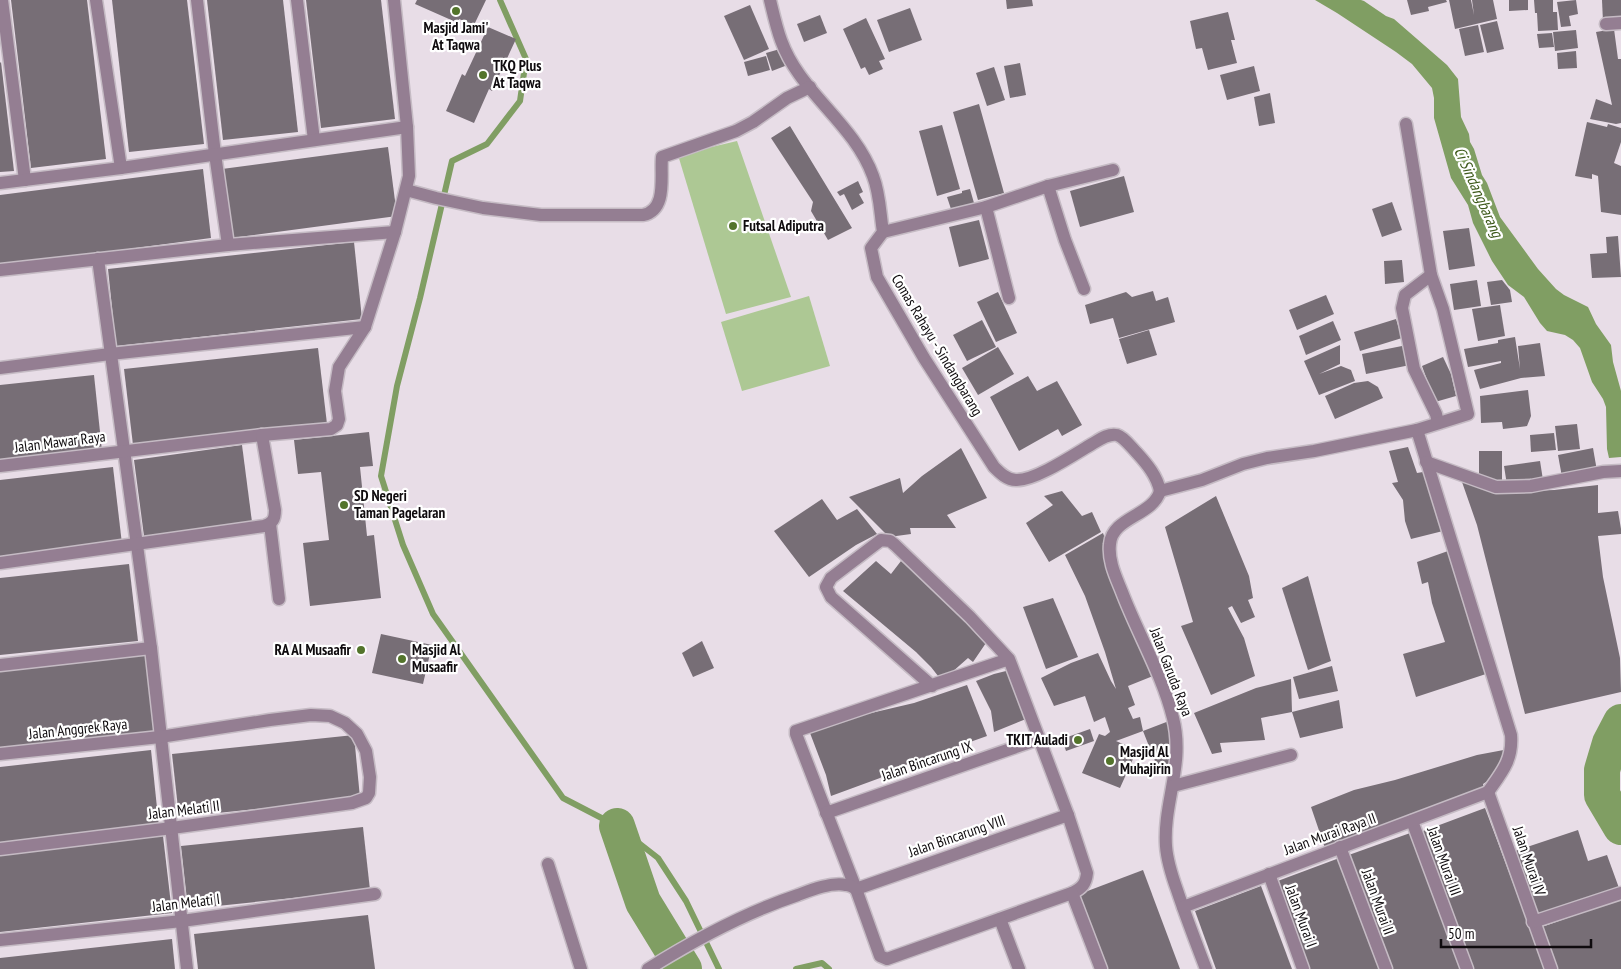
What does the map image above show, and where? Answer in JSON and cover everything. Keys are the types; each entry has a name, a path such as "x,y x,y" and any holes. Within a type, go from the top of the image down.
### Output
{"street":[{"path":"2,0 25,180"},
{"path":"96,0 121,168"},
{"path":"197,0 228,245"},
{"path":"297,0 314,140"},
{"path":"0,368 110,354 365,327 395,232 409,176 407,127 394,0"},
{"path":"770,0 783,48 799,74 853,138 868,164 879,194 883,232 986,207 1048,186 1113,170"},
{"path":"1606,24 1621,23"},
{"path":"406,190 483,208 541,215 650,214 656,208 661,191 662,156 736,131 753,122 787,98 810,87"},
{"path":"1160,491 1202,480 1243,464 1267,458 1314,451 1417,430 1468,414 1443,309 1431,275 1406,124"},
{"path":"0,183 121,168 407,127"},
{"path":"1048,186 1065,240 1084,289"},
{"path":"986,207 1009,298"},
{"path":"0,270 228,245 395,232"},
{"name":"Comas Rahayu - Sindangbarang","path":"883,232 871,248 877,277 924,358 994,467 1007,478 1015,480 1031,477 1106,436 1117,435 1122,438 1155,475 1160,491"},
{"path":"98,259 151,648 187,969"},
{"path":"1431,275 1405,296 1402,308 1414,369 1436,414 1438,424"},
{"name":"Jalan Mawar Raya","path":"0,466 262,435 331,429 337,425 340,419 336,391 339,367 365,327"},
{"path":"1417,430 1511,735 1512,749 1509,759 1488,792"},
{"path":"262,435 275,510 275,516 270,524 279,599"},
{"path":"1426,462 1496,487 1531,486 1621,470"},
{"name":"Jalan Garuda Raya","path":"1160,491 1159,496 1151,505 1112,534 1109,550 1112,567 1167,697 1177,734 1178,752 1168,817 1166,847 1172,874 1206,969"},
{"path":"0,562 270,524"},
{"path":"932,686 831,597 826,587 831,578 881,540 895,545 970,617 1009,660 1068,815 1087,873 1086,882 1072,893 887,959 880,956 796,731 932,686 1009,660"},
{"path":"0,665 151,648"},
{"name":"Jalan Anggrek Raya","path":"0,754 160,737 311,715 330,716 345,723 357,734 366,751 370,776 369,794"},
{"name":"Jalan Bincarung IX","path":"826,813 1039,739"},
{"path":"1173,786 1291,755"},
{"name":"Jalan Murai Raya II","path":"1183,907 1488,792"},
{"name":"Jalan Murai IV","path":"1488,792 1551,969"},
{"name":"Jalan Melati II","path":"0,849 352,803 366,798 369,794"},
{"name":"Jalan Bincarung VIII","path":"856,888 1068,815"},
{"name":"Jalan Murai III","path":"1412,821 1467,969"},
{"name":"Jalan Murai II","path":"1340,847 1386,969"},
{"path":"548,864 581,969"},
{"name":"Jalan Murai I","path":"1269,874 1302,969"},
{"path":"648,969 749,913 820,886 845,884 856,888"},
{"path":"1072,893 1101,969"},
{"path":"1533,922 1621,893"},
{"name":"Jalan Melati I","path":"0,940 182,921 375,894"},
{"path":"1000,919 1018,969"}],"shaded area":[{"name":"Futsal Adiputra","path":"737,141 791,297 726,314 678,155"},
{"path":"809,296 830,366 742,391 721,322"}],"water":[{"path":"1315,0 1364,1 1386,16 1394,19 1447,65 1458,79 1461,117 1469,134 1482,175 1500,217 1538,269 1556,289 1588,307 1596,324 1611,345 1613,362 1621,391 1621,457 1609,458 1606,407 1592,382 1580,348 1565,335 1547,331 1524,297 1508,285 1492,261 1473,223 1468,205 1451,178 1434,118 1432,88 1412,64"}],"building":[{"path":"11,0 87,0 106,159 31,168"},
{"path":"112,0 187,0 204,144 129,152"},
{"path":"207,0 283,0 298,132 223,140"},
{"path":"306,0 381,0 395,119 321,128"},
{"name":"Masjid Jami' At Taqwa","path":"417,0 486,0 474,25 459,19 458,23 415,4"},
{"path":"1006,0 1032,0 1033,6 1007,9"},
{"path":"1407,0 1446,0 1447,2 1428,7 1429,11 1411,15"},
{"path":"1449,0 1471,0 1474,15 1472,0 1493,0 1497,19 1455,29"},
{"path":"1509,0 1528,0 1528,10 1509,11"},
{"path":"1534,0 1553,0 1553,12 1557,12 1558,30 1538,31"},
{"path":"1576,0 1578,14 1569,16 1571,26 1561,27 1557,2"},
{"path":"1602,0 1621,0 1621,21 1603,22"},
{"path":"750,5 769,49 744,60 724,16"},
{"path":"910,8 922,40 889,52 877,20"},
{"path":"1228,12 1235,40 1231,40 1237,63 1208,70 1202,48 1196,49 1190,21"},
{"path":"820,15 827,33 804,42 797,24"},
{"path":"866,18 885,59 879,61 883,69 869,75 865,67 861,69 843,29"},
{"path":"1497,21 1504,49 1487,53 1480,25"},
{"path":"1478,25 1484,52 1465,56 1459,29"},
{"name":"TKQ Plus At Taqwa","path":"488,27 516,39 492,91 489,89 474,123 446,111 462,74 465,76"},
{"path":"1614,29 1618,59 1621,59 1621,123 1616,124 1590,119 1596,99 1612,105 1596,32"},
{"path":"1576,30 1578,48 1555,51 1553,32"},
{"path":"1552,33 1554,47 1539,48 1537,34"},
{"path":"780,49 785,66 772,71 766,53"},
{"path":"1576,51 1577,68 1558,69 1557,53"},
{"path":"766,56 770,70 748,76 744,62"},
{"path":"0,63 14,171 0,172"},
{"path":"1020,63 1026,95 1010,98 1004,66"},
{"path":"1254,66 1260,91 1227,100 1220,75"},
{"path":"994,67 1005,100 987,106 976,73"},
{"path":"1270,93 1275,123 1259,126 1254,97"},
{"path":"979,104 1004,193 978,200 953,112"},
{"path":"1587,122 1607,127 1608,124 1621,128 1621,142 1614,163 1621,166 1621,215 1601,212 1598,176 1592,174 1592,179 1575,176"},
{"path":"942,125 960,189 937,196 919,131"},
{"path":"790,126 852,228 828,240 811,211 813,202 771,138"},
{"path":"388,147 397,216 231,238 222,169"},
{"path":"203,169 211,238 0,266 0,195"},
{"path":"1124,176 1134,212 1080,227 1070,191"},
{"path":"858,181 863,192 859,194 864,203 852,210 844,194 840,196 837,192"},
{"path":"970,189 974,203 951,209 947,197"},
{"path":"1392,202 1402,230 1382,237 1372,209"},
{"path":"979,220 989,259 959,267 949,227"},
{"path":"1469,228 1475,266 1449,270 1443,231"},
{"path":"1618,236 1621,277 1592,278 1590,254 1607,253 1606,237"},
{"path":"354,242 362,319 116,346 108,269"},
{"path":"1402,260 1404,282 1385,284 1384,261"},
{"path":"1477,280 1481,306 1454,310 1450,284"},
{"path":"1502,280 1510,290 1512,302 1491,305 1487,282"},
{"path":"1153,291 1156,301 1168,297 1175,322 1119,338 1113,318 1090,324 1085,305 1126,292 1132,297"},
{"path":"998,292 1017,333 996,342 977,302"},
{"path":"1326,295 1334,314 1297,330 1289,310"},
{"path":"1500,305 1505,336 1478,341 1472,309"},
{"path":"1396,319 1402,338 1360,351 1354,332"},
{"path":"982,320 996,347 967,361 953,335"},
{"path":"1333,321 1341,340 1306,355 1299,336"},
{"path":"1149,330 1157,355 1127,364 1119,339"},
{"path":"1515,337 1520,369 1518,346 1540,343 1545,376 1521,378 1480,389 1474,370 1501,363 1501,361 1468,367 1464,349 1498,343 1498,340"},
{"path":"1340,345 1340,364 1319,374 1341,366 1351,370 1355,381 1319,395 1304,361"},
{"path":"1407,345 1410,365 1366,374 1362,354"},
{"path":"998,347 1014,374 978,395 962,368"},
{"path":"318,348 327,424 133,445 124,369"},
{"path":"1443,357 1451,374 1456,396 1435,402 1422,366"},
{"path":"94,375 102,451 0,462 0,385"},
{"path":"1028,376 1037,391 1057,381 1082,425 1062,436 1058,429 1019,451 990,397"},
{"path":"1368,381 1378,387 1383,398 1335,419 1325,396 1354,383"},
{"path":"1528,390 1531,416 1527,426 1503,429 1502,422 1481,423 1480,396"},
{"path":"1577,424 1580,449 1558,451 1555,426"},
{"name":"SD Negeri Taman Pagelaran","path":"369,432 373,466 360,467 367,536 374,535 381,598 310,606 303,543 329,540 321,472 298,474 294,440"},
{"path":"1554,433 1556,450 1531,452 1530,435"},
{"path":"242,445 252,522 144,536 134,460"},
{"path":"1408,447 1417,473 1423,472 1443,531 1411,539 1405,521 1403,500 1392,483 1398,482 1389,451"},
{"path":"961,448 987,498 947,515 956,528 910,528 911,534 889,537 849,497 900,478 903,493 922,476"},
{"path":"1593,448 1597,471 1562,477 1558,455"},
{"path":"1479,451 1502,451 1502,484 1479,474"},
{"path":"1540,461 1543,480 1507,485 1504,466"},
{"path":"113,467 122,544 0,557 0,480"},
{"path":"1462,482 1510,492 1598,485 1598,513 1618,511 1621,534 1598,536 1603,577 1620,658 1621,692 1525,714 1477,525"},
{"path":"1062,491 1082,516 1092,512 1101,532 1049,562 1026,523 1053,505 1044,496"},
{"path":"1216,496 1249,576 1253,598 1248,600 1255,617 1241,623 1232,606 1228,608 1244,638 1255,676 1211,695 1181,626 1193,622 1165,527"},
{"path":"822,499 837,520 857,509 877,534 856,545 809,577 774,531"},
{"path":"1103,533 1153,676 1128,686 1135,705 1128,708 1133,719 1140,717 1143,731 1116,741 1137,750 1120,788 1082,773 1099,734 1105,736 1110,732 1105,717 1094,722 1085,696 1054,706 1041,678 1071,663 1098,653 1116,689 1085,596 1065,555"},
{"path":"1448,551 1489,673 1416,697 1403,654 1445,642 1432,603 1428,582 1422,584 1417,562"},
{"path":"876,561 891,574 901,561 936,588 988,640 973,662 968,658 942,681 916,652 843,591"},
{"path":"129,564 138,641 0,655 0,578"},
{"path":"1308,576 1331,661 1308,670 1282,588"},
{"path":"1053,598 1078,657 1046,669 1023,607"},
{"name":"Masjid Al Musaafir","path":"381,634 432,645 423,684 372,673"},
{"path":"702,641 714,668 693,677 682,653"},
{"path":"146,655 155,732 0,749 0,671"},
{"path":"1332,666 1338,691 1299,699 1293,677"},
{"path":"1010,670 1026,719 994,732 991,711 976,681"},
{"path":"1291,679 1292,712 1261,718 1265,740 1220,743 1222,752 1212,754 1194,713 1256,688"},
{"path":"967,685 987,736 897,768 880,778 831,796 826,775 810,733 837,721 914,703"},
{"path":"1339,700 1343,728 1300,738 1292,712"},
{"path":"1169,721 1171,725 1172,770 1160,774 1143,731"},
{"name":"TKIT Auladi","path":"1090,729 1094,741 1066,751 1062,739"},
{"path":"354,735 360,798 179,817 172,754"},
{"path":"1509,749 1497,775 1483,784 1485,791 1325,848 1311,807 1354,790 1395,780 1477,755"},
{"path":"151,750 159,827 0,844 0,767"},
{"path":"1485,808 1545,969 1469,969 1418,833"},
{"path":"363,827 370,890 188,909 181,846"},
{"path":"1578,830 1588,861 1607,855 1619,888 1538,916 1515,851"},
{"path":"1413,832 1464,969 1388,969 1346,856"},
{"path":"163,836 172,913 0,932 0,854"},
{"path":"1342,857 1384,969 1308,969 1275,882"},
{"path":"1143,870 1180,969 1104,969 1077,895"},
{"path":"1261,886 1292,969 1216,969 1195,911"},
{"path":"1621,899 1621,969 1554,969 1539,928"},
{"path":"368,915 375,969 198,969 194,934"},
{"path":"172,939 175,969 0,969 0,958"}],"waterway":[{"path":"500,0 526,59 520,101 487,144 452,161 397,386 381,476 403,545 433,614 563,798 617,826 658,858 686,901 719,969"},
{"name":"Ci Sindangbarang","path":"1621,722 1610,743 1602,770 1602,795 1621,827"},
{"path":"617,826 643,902 684,969"},
{"path":"796,969 822,963 829,969"}],"place":[{"name":"Masjid Jami' At Taqwa","path":"456,11"},
{"name":"TKQ Plus At Taqwa","path":"483,75"},
{"name":"Futsal Adiputra","path":"733,226"},
{"name":"SD Negeri Taman Pagelaran","path":"344,505"},
{"name":"RA Al Musaafir","path":"361,650"},
{"name":"Masjid Al Musaafir","path":"402,659"},
{"name":"TKIT Auladi","path":"1078,740"},
{"name":"Masjid Al Muhajirin","path":"1110,761"}]}
